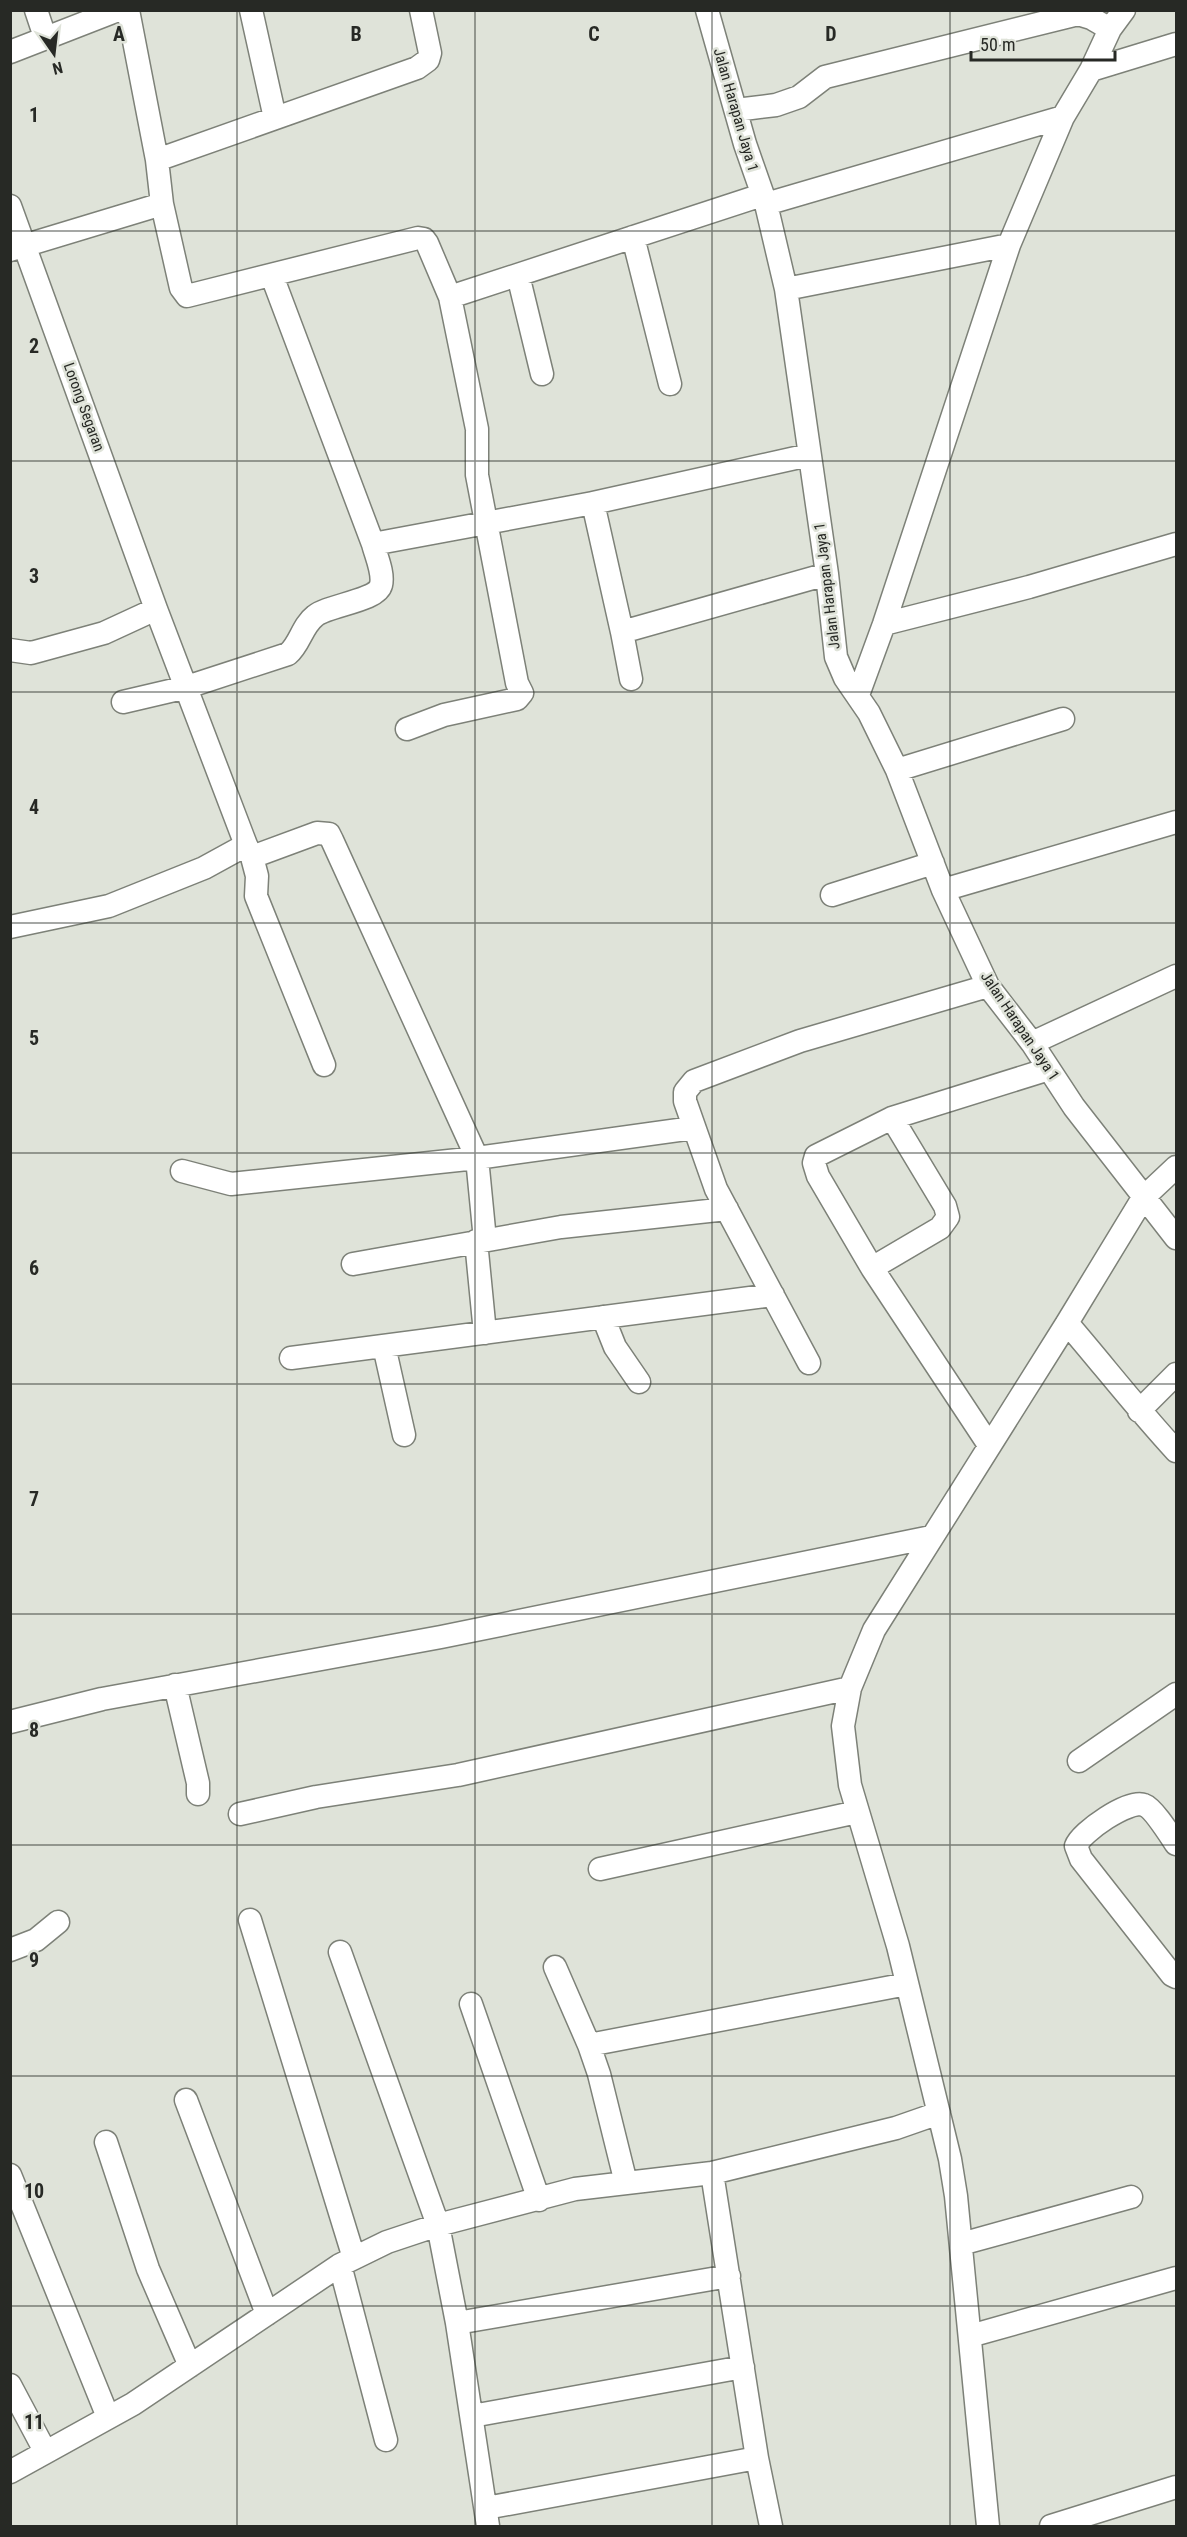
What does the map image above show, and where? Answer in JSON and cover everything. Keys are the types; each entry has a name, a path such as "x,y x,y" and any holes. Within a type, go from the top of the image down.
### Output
{"street":[{"path":"36,10 45,37"},
{"path":"10,52 118,10"},
{"path":"128,10 157,160 162,204 181,288 187,296 418,238 427,243 450,297 477,429 477,475 517,683 522,693 517,699 444,714 407,729"},
{"path":"251,10 275,118"},
{"path":"157,160 417,68 428,60 430,53 421,10"},
{"name":"Jalan Harapan Jaya 1","path":"707,10 764,200 786,289 827,574 836,657 845,678 858,695 897,770 943,890 988,986 1032,1043 1074,1107 1176,1238"},
{"path":"858,695 884,624 1009,245 1063,117 1091,70 1110,29 1124,10"},
{"path":"736,110 776,105 799,97 825,77 1077,12 1110,29"},
{"path":"1091,70 1176,44"},
{"path":"450,297 633,237 1063,117"},
{"path":"19,248 162,204"},
{"name":"Lorong Segaran","path":"10,206 19,248 249,851 257,876 256,896 324,1065"},
{"path":"633,237 670,384"},
{"path":"786,289 1009,245"},
{"path":"518,275 542,374"},
{"path":"123,702 187,687 288,654 294,649 312,617 325,610 377,592 381,586 381,576 373,544 272,276"},
{"path":"373,544 593,503 809,455"},
{"path":"593,503 631,679"},
{"path":"884,624 1029,587 1176,544"},
{"path":"622,632 827,574"},
{"path":"10,650 31,653 104,633 156,609"},
{"path":"897,770 1063,719"},
{"path":"943,890 1176,822"},
{"path":"10,927 109,906 249,851 317,833 329,834 477,1158 484,1333"},
{"path":"832,895 933,863"},
{"path":"1032,1043 1176,976"},
{"path":"809,1363 716,1189 684,1101 685,1092 694,1081 800,1041 988,986"},
{"path":"989,1445 872,1268 818,1176 814,1163 816,1156 892,1118 1049,1069"},
{"path":"872,1268 940,1228 948,1217 945,1206 892,1118"},
{"path":"182,1172 231,1184 477,1158 693,1128"},
{"path":"988,2526 951,2159 886,1904 850,1785 844,1735 850,1688 874,1630 1143,1198 1176,1167"},
{"path":"353,1264 561,1227 727,1209"},
{"path":"291,1358 773,1295"},
{"path":"603,1317 615,1347 639,1382"},
{"path":"1067,1323 1124,1389 1139,1411 1176,1451"},
{"path":"384,1346 404,1435"},
{"path":"1139,1411 1176,1374"},
{"path":"10,1722 102,1699 441,1637 931,1537"},
{"path":"175,1685 198,1783 198,1794"},
{"path":"240,1814 316,1797 458,1775 850,1688"},
{"path":"1079,1761 1176,1694"},
{"path":"1176,1844 1148,1807 1137,1803 1125,1806 1084,1835 1076,1846 1081,1858 1172,1975 1176,1977"},
{"path":"600,1869 857,1812"},
{"path":"250,1920 347,2262 386,2440"},
{"path":"10,1950 36,1940 58,1922"},
{"path":"340,1952 438,2225 457,2323 487,2517 758,2458"},
{"path":"555,1967 599,2074 626,2183"},
{"path":"589,2045 907,1984"},
{"path":"471,2004 539,2200"},
{"path":"186,2100 267,2314"},
{"path":"10,2472 108,2417 190,2366 347,2262 387,2242 438,2225 576,2189 712,2173 896,2128 939,2113"},
{"path":"106,2142 148,2269 190,2366"},
{"path":"712,2173 771,2526"},
{"path":"12,2188 108,2417"},
{"path":"961,2244 1131,2198"},
{"path":"457,2323 729,2276"},
{"path":"970,2336 1176,2278"},
{"path":"472,2416 743,2367"},
{"path":"10,2385 45,2451"},
{"path":"1051,2526 1176,2487"}]}
